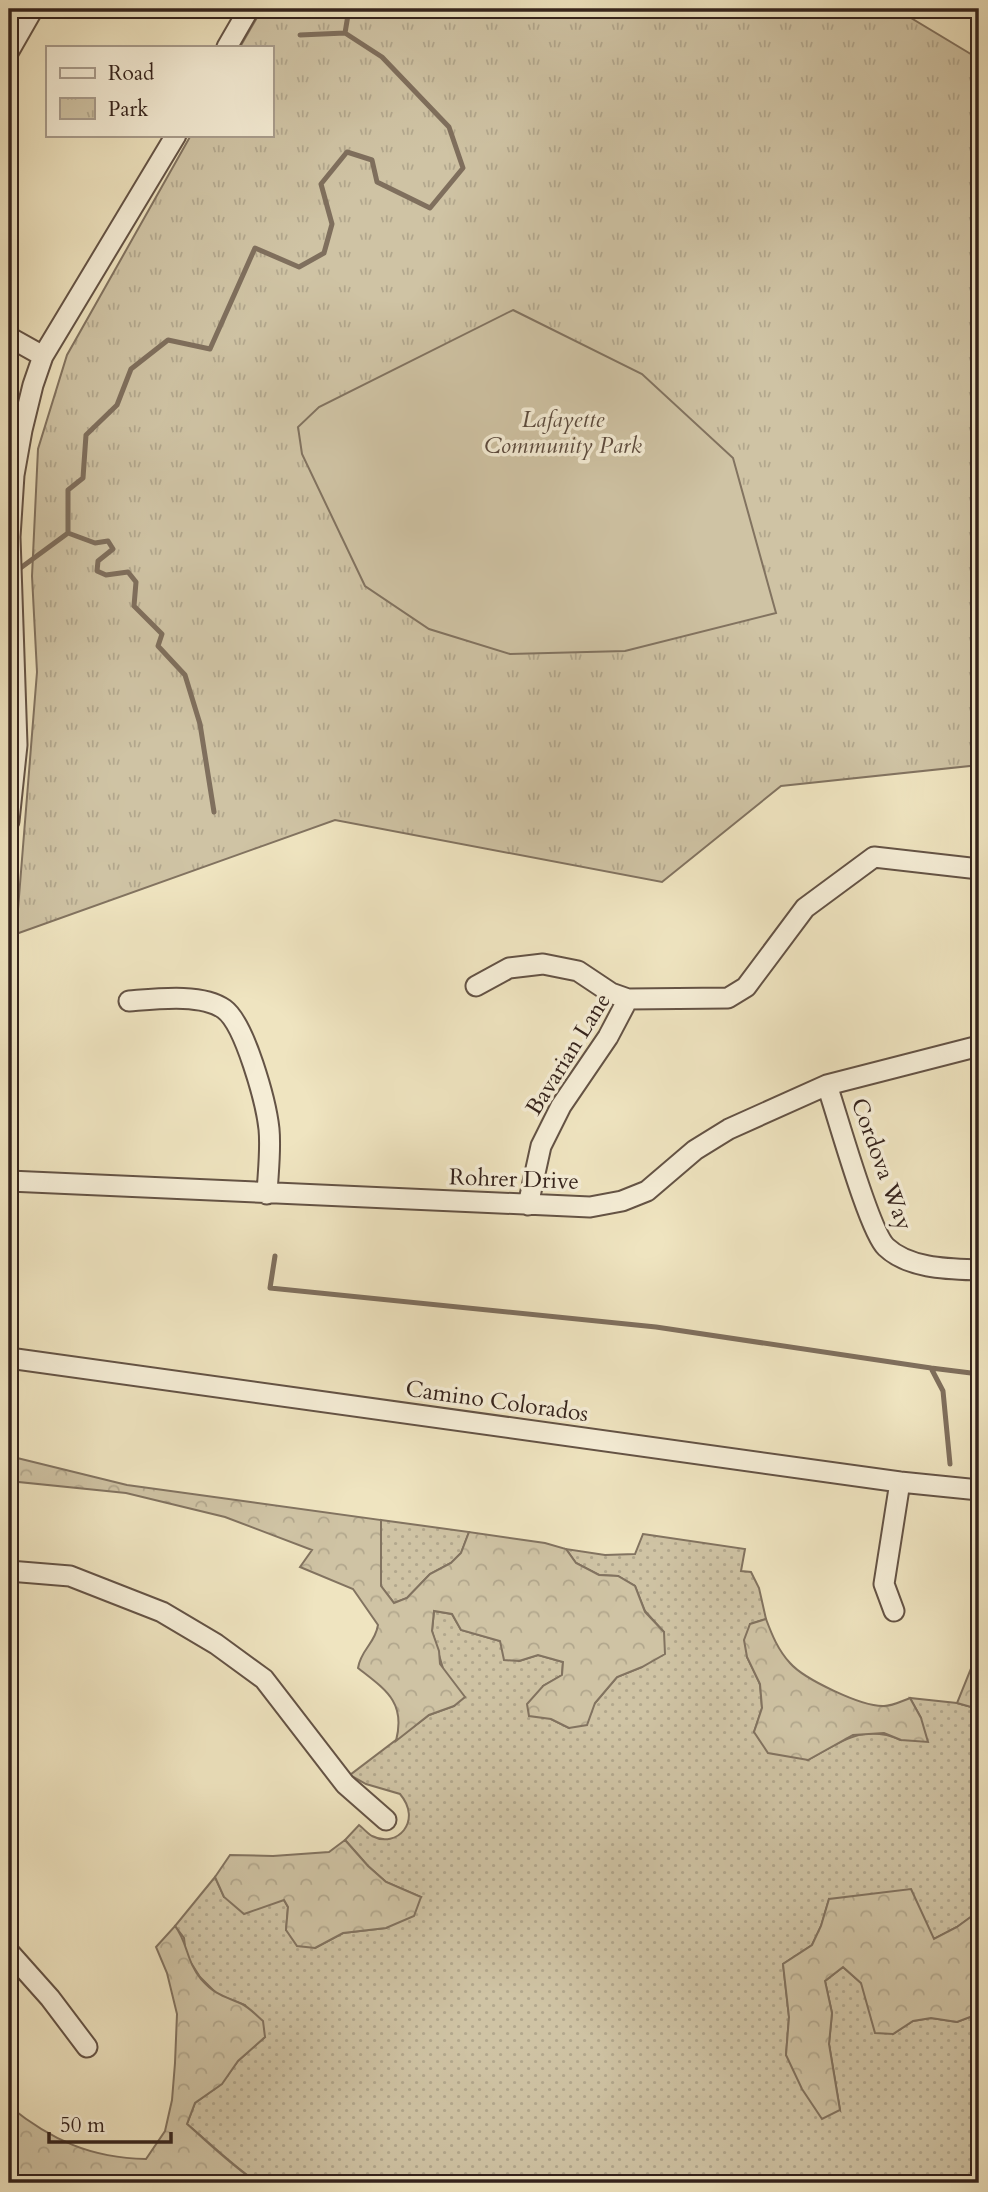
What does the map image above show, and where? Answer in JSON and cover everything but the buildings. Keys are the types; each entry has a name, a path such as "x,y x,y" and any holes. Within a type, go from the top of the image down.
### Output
{"street":[{"path":"10,44 33,9"},
{"path":"228,46 249,9"},
{"path":"9,821 17,745 10,537 14,475 22,430 43,356 175,136"},
{"path":"9,337 43,356"},
{"name":"Bavarian Lane","path":"528,1205 541,1146 576,1080 608,1037 628,999 728,998 746,987 805,908 874,857 979,869"},
{"path":"476,986 509,968 543,964 578,971 611,993 628,999"},
{"path":"129,1001 168,998 198,1000 223,1008 238,1024 264,1103 269,1130 267,1194"},
{"name":"Rohrer Drive","path":"9,1181 590,1207 622,1201 647,1191 695,1150 729,1129 827,1085 979,1046"},
{"name":"Cordova Way","path":"827,1085 867,1206 886,1247 897,1255 919,1263 949,1269 979,1270"},
{"name":"Camino Colorados","path":"9,1358 900,1482 979,1490"},
{"path":"894,1611 884,1584 900,1482"},
{"path":"9,1571 70,1576 162,1612 215,1644 264,1679 345,1784 386,1819"},
{"path":"9,1952 50,1998 87,2048"}],"green space":[{"name":"Lafayette Community Park","path":"262,9 896,9 979,59 979,765 781,786 662,882 335,820 16,934 37,672 32,576 38,449 67,355 190,136 273,136 273,46 241,46"},
{"path":"513,310 642,374 733,458 776,613 625,651 510,654 429,629 365,586 302,454 298,427 319,407"},
{"path":"9,1456 127,1485 381,1520 381,1586 394,1603 407,1598 430,1574 451,1563 461,1553 469,1532 545,1543 566,1549 576,1563 599,1575 618,1576 635,1586 645,1612 664,1632 665,1654 617,1677 595,1703 587,1725 569,1728 551,1719 529,1716 527,1704 543,1686 562,1675 563,1662 538,1655 519,1661 504,1660 500,1641 461,1630 452,1614 434,1611 432,1631 440,1664 465,1697 454,1706 429,1715 396,1741 396,1707 385,1690 358,1668 378,1625 353,1589 300,1567 312,1550 225,1517 126,1493 9,1481"},
{"path":"979,1505 979,1585 975,1565"},
{"path":"381,1520 469,1532 461,1553 451,1563 430,1574 407,1598 394,1603 381,1586"},
{"path":"643,1534 745,1549 741,1571 751,1572 759,1588 766,1619 750,1624 747,1657 760,1684 762,1708 754,1732 808,1760 842,1741 864,1734 875,1733 901,1740 921,1718 910,1698 957,1703 975,1708 979,1718 979,1911 934,1939 829,1899 812,1945 783,1964 789,2017 786,2055 840,2110 829,2044 832,2013 825,1981 843,1967 861,1983 893,2034 913,2021 931,2018 957,2022 975,2015 979,2017 979,2183 258,2183 187,2124 195,2103 221,2084 238,2061 265,2037 245,2005 218,1995 200,1977 186,1955 184,1938 175,1926 215,1877 224,1897 284,1900 288,1907 286,1930 315,1948 343,1933 386,1928 421,1897 386,1882 345,1840 359,1825 372,1836 381,1839 398,1836 408,1823 409,1814 400,1794 366,1784 350,1775 429,1715 454,1706 432,1631 434,1611 452,1614 461,1630 500,1641 519,1661 538,1655 563,1662 562,1675 543,1686 551,1719 569,1728 617,1677 642,1667 664,1632 645,1611 635,1586 618,1576 599,1575 576,1563 566,1549 605,1555 635,1554"},
{"path":"766,1619 786,1658 820,1684 874,1705 890,1705 910,1698 921,1718 928,1742 901,1740 884,1733 853,1735 808,1760 768,1753 754,1732 762,1708 760,1684 747,1657 744,1640 750,1624"},
{"path":"974,1661 979,1661 979,1718 975,1708 957,1703"},
{"path":"345,1840 386,1882 421,1897 414,1916 386,1928 343,1933 315,1948 297,1946 286,1930 288,1907 284,1900 244,1914 224,1897 215,1877 230,1855 273,1856 329,1852"},
{"path":"911,1889 934,1939 979,1911 979,2017 975,2015 957,2022 931,2018 913,2021 893,2034 875,2033 861,1983 843,1967 825,1981 832,2013 829,2044 840,2110 822,2119 802,2089 786,2055 789,2017 783,1964 812,1945 829,1899"},
{"path":"175,1926 192,1966 201,1979 215,1992 245,2006 263,2021 265,2037 238,2061 222,2084 195,2103 187,2124 258,2183 9,2183 9,2106 56,2137 107,2155 146,2159 165,2131 172,2100 177,2014 167,1973 156,1947"}],"waterway":[{"path":"15,572 68,533 68,490 83,478 86,435 117,405 131,369 168,340 210,349 255,248 299,267 324,253 332,224 321,184 347,152 372,160 377,182 430,208 463,168 449,127 382,57 345,33 349,9"},
{"path":"300,35 345,33"},
{"path":"68,533 95,543 108,541 113,549 98,561 97,571 106,575 128,572 136,582 134,606 162,634 158,646 185,675 200,724 214,812"},
{"path":"275,1256 270,1288 656,1327 931,1368 943,1391 950,1464"},
{"path":"931,1368 979,1374"}]}
